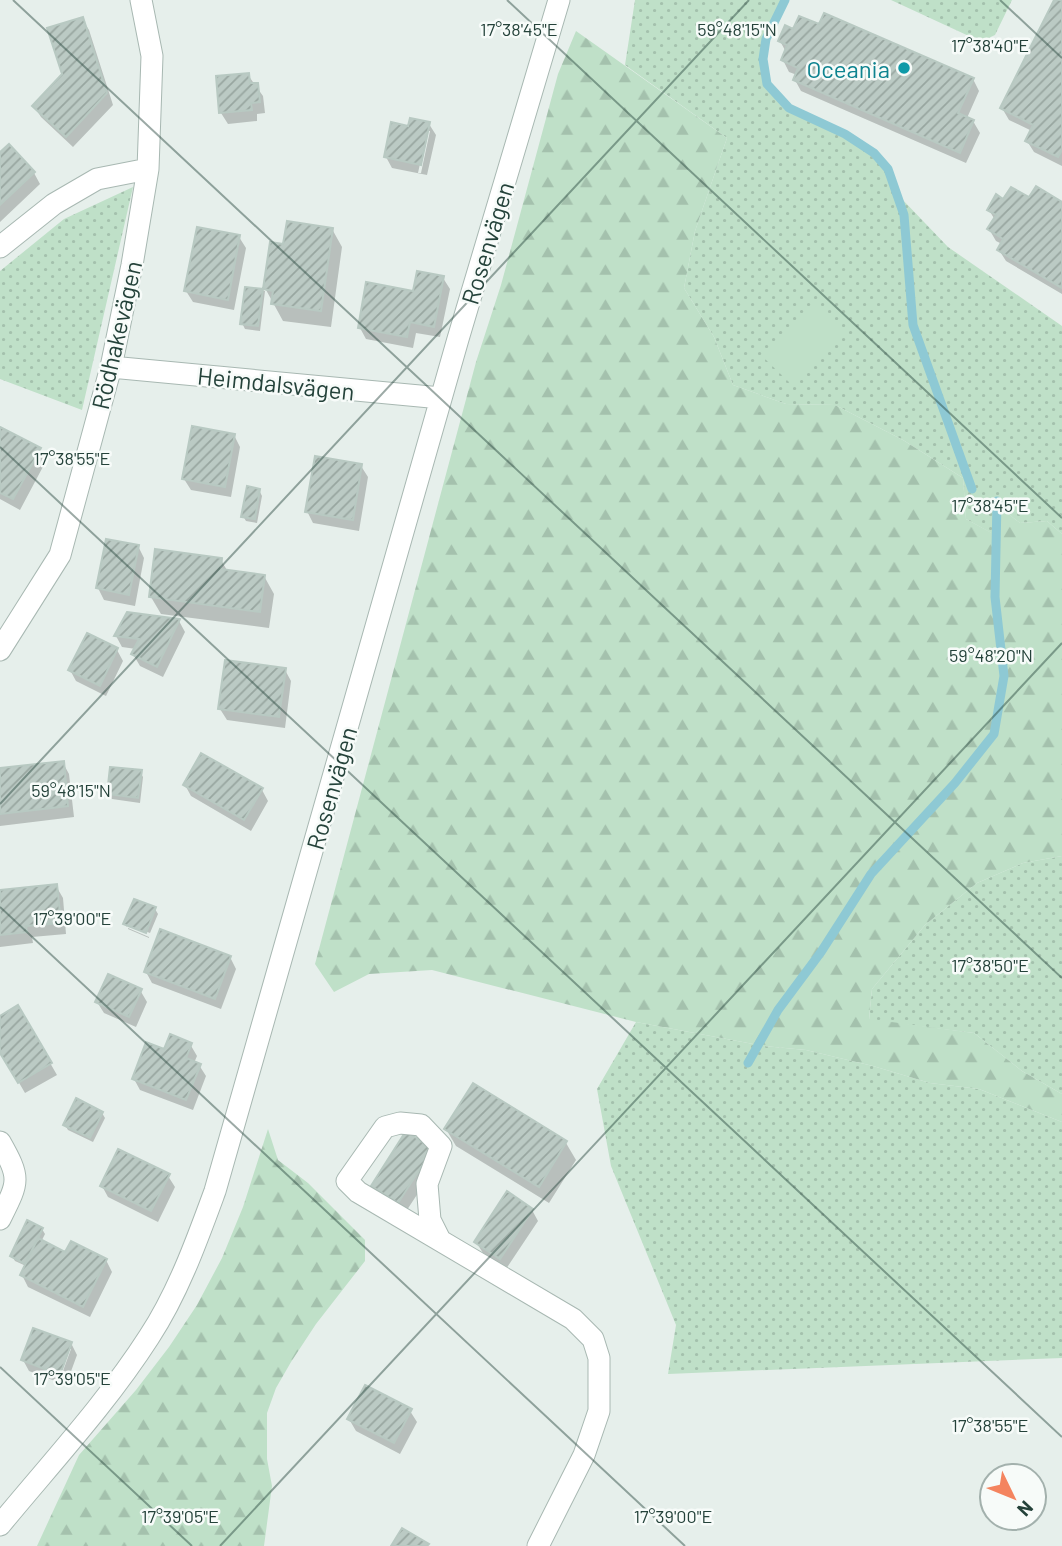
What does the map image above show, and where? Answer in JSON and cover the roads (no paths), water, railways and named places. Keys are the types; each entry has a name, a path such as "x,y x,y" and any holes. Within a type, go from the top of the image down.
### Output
{"street":[{"name":"Rödhakevägen","path":"0,650 60,555 111,367 148,169 152,56 141,0"},
{"name":"Rosenvägen","path":"4,1511 121,1377 151,1335 196,1242 215,1191 441,398 559,0"},
{"path":"0,247 54,204 97,179 148,169"},
{"name":"Heimdalsvägen","path":"111,367 441,398"},
{"path":"440,1240 430,1220 427,1184 441,1146 421,1125 400,1123 385,1127 347,1181 358,1192 573,1319 593,1339 599,1358 599,1412 584,1455 538,1546"},
{"path":"0,1142 15,1168 13,1191 0,1219"}],"waterway":[{"path":"785,0 766,39 763,59 767,84 789,108 845,134 874,153 888,169 904,215 913,325 972,489"},
{"path":"748,1063 778,1010 821,952 871,874 955,783 994,734 1004,676 995,597 997,501"}],"place":[{"name":"Oceania","path":"904,68"}]}
